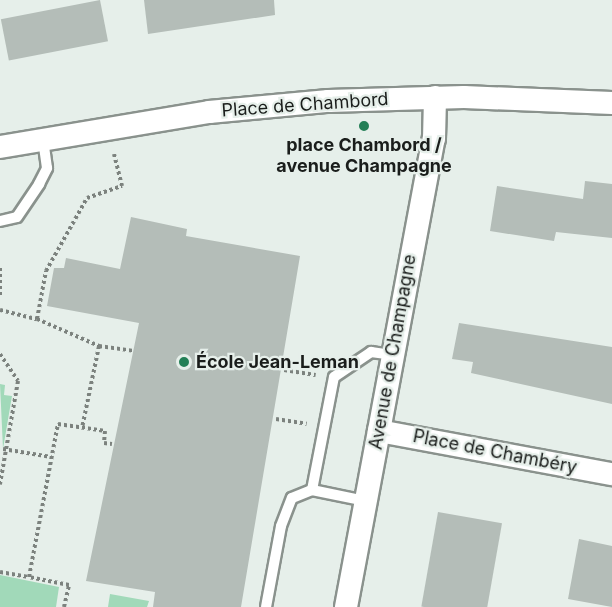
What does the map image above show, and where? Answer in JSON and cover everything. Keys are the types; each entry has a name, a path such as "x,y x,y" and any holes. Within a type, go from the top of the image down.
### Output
{"street":[{"name":"Place de Chambord","path":"0,147 209,111 435,97 612,103"},
{"name":"Avenue de Champagne","path":"346,607 434,139 435,97"},
{"name":"Place de Chambéry","path":"379,431 612,474"}],"lane":[{"path":"0,221 17,217 39,184 47,168 43,139"},
{"path":"312,490 334,377 371,352 392,355"},
{"path":"266,607 288,503 312,490 365,501"}],"path":[{"path":"37,319 46,272 87,198 122,186 114,154"},
{"path":"0,268 0,298"},
{"path":"0,310 37,319 99,346 134,351"},
{"path":"82,428 99,346"},
{"path":"0,354 2,362 18,381 4,449 0,484"},
{"path":"284,370 317,375"},
{"path":"276,419 309,424"},
{"path":"30,577 58,424 105,431 104,443 112,444"},
{"path":"4,449 51,457"},
{"path":"0,572 69,585 64,607"}],"green space":[{"path":"0,384 5,385 4,395 12,396 3,449"},
{"path":"0,575 59,587 56,607 0,607"},
{"path":"110,594 149,601 147,607 108,607"}],"building":[{"path":"100,0 108,41 9,61 1,19"},
{"path":"144,0 274,0 275,15 148,34"},
{"path":"585,181 612,184 612,238 556,232 554,241 490,231 497,186 583,199"},
{"path":"131,217 187,229 186,236 300,256 241,607 153,607 155,592 86,581 139,323 47,306 54,268 64,268 66,258 120,269"},
{"path":"459,323 612,347 612,404 471,373 473,362 452,359"},
{"path":"438,512 502,523 487,607 421,607"},
{"path":"579,539 612,546 612,607 568,599"}],"place":[{"name":"place Chambord / avenue Champagne","path":"364,126"},
{"name":"École Jean-Leman","path":"184,362"}]}
